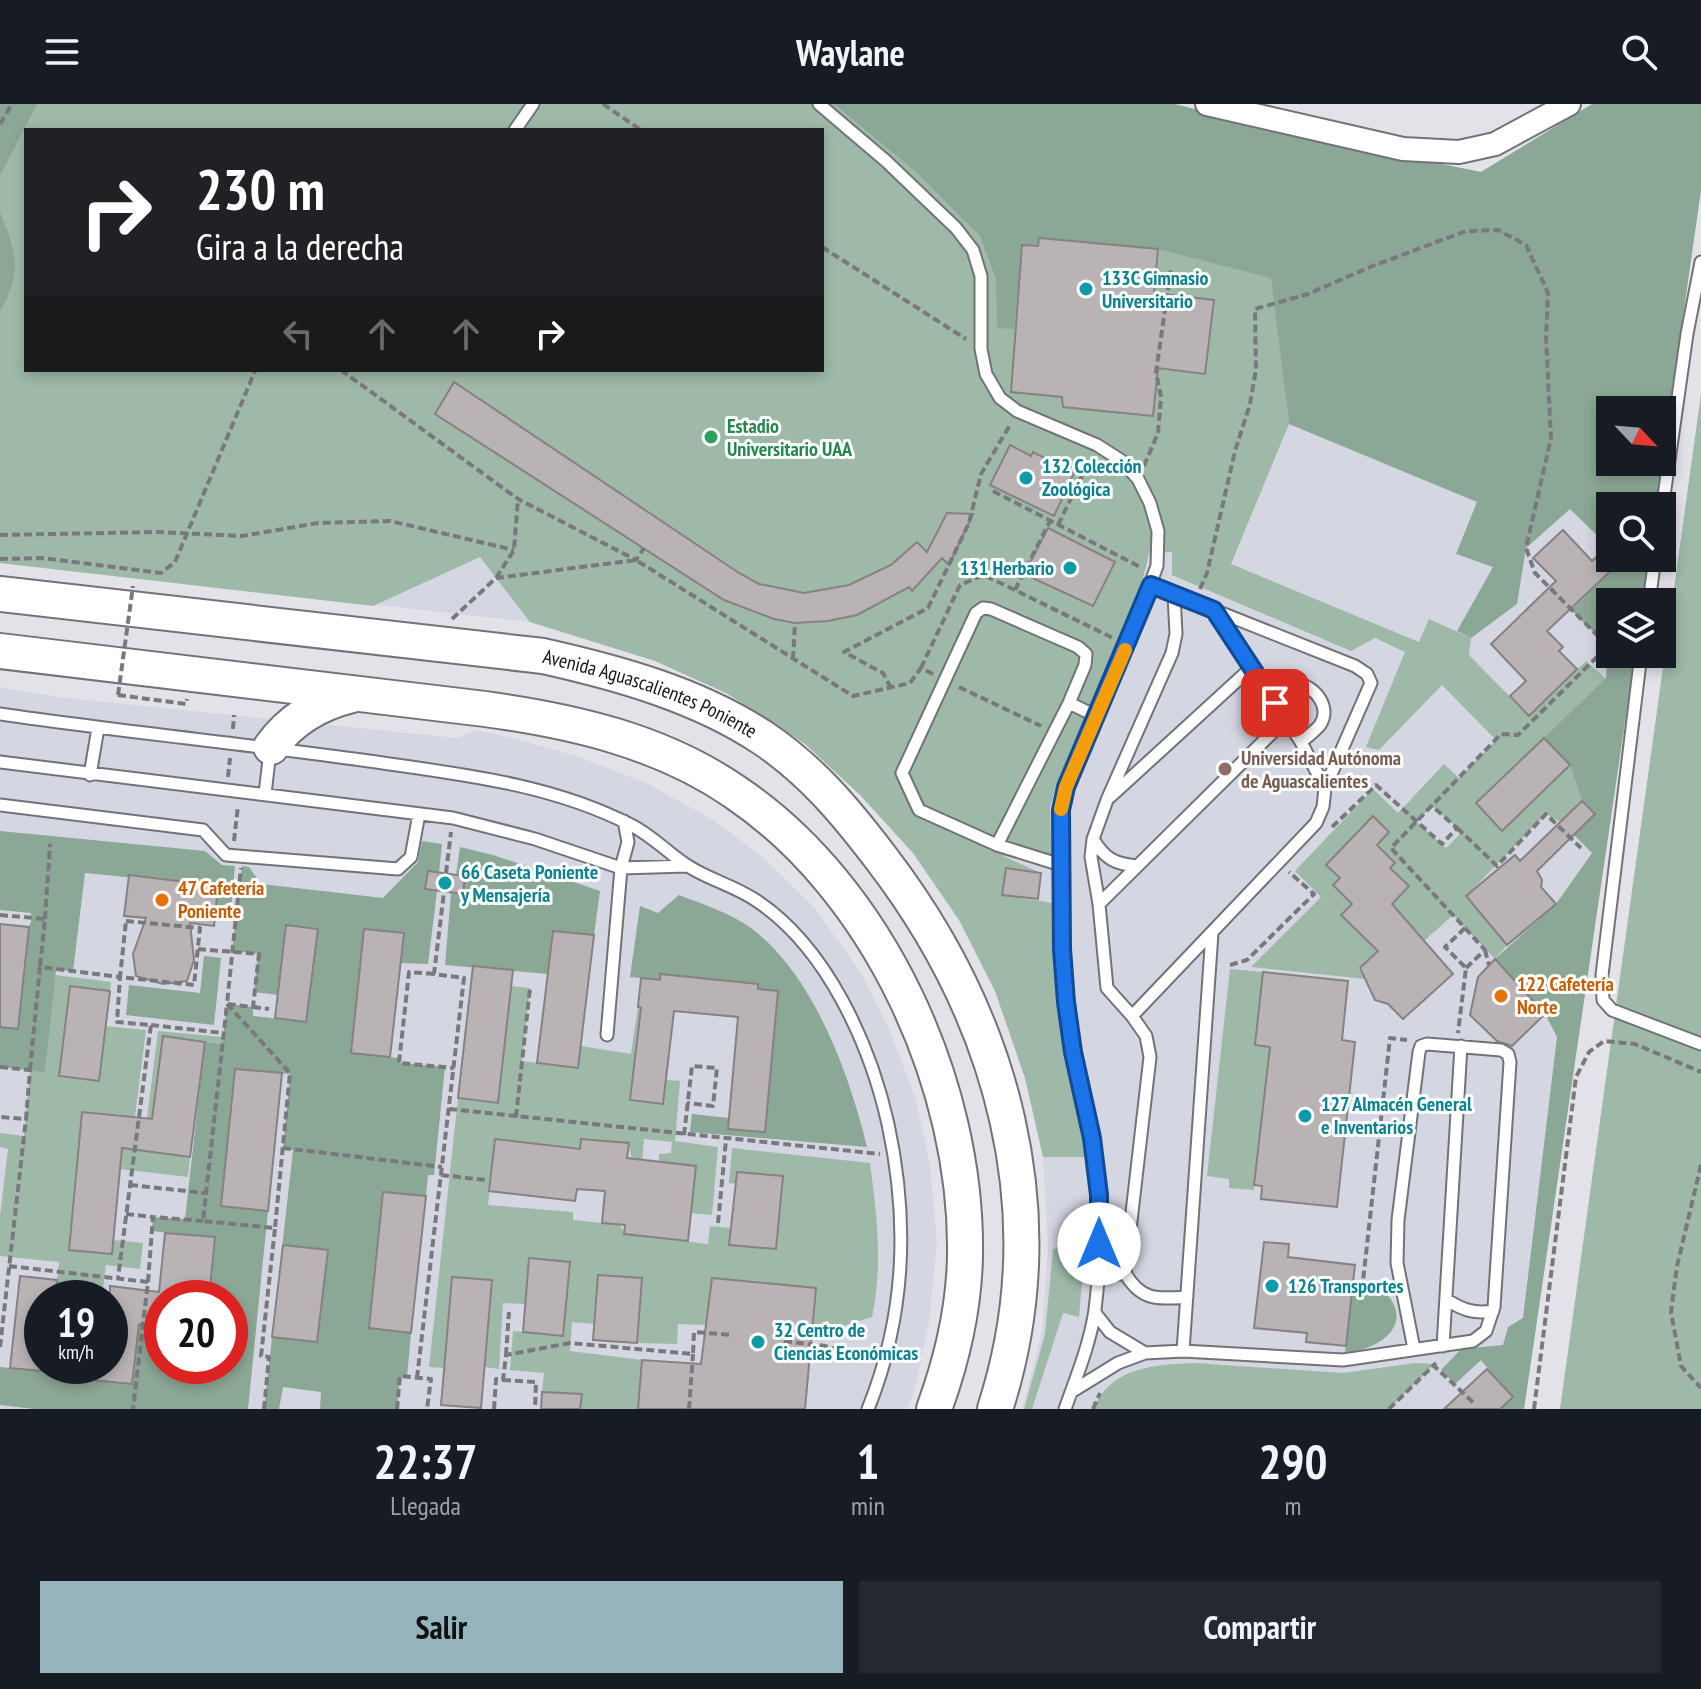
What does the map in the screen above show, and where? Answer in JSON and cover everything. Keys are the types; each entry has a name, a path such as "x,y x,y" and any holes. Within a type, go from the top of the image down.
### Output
{"main road":[{"name":"Avenida Aguascalientes Poniente","path":"0,594 543,656 645,684 733,721 779,749 813,777 858,826 924,918 960,984 999,1085 1009,1123 1020,1192 1021,1255 1009,1352 995,1409"},
{"path":"0,651 522,714 592,729 685,762 757,807 800,845 861,921 902,989 931,1058 942,1094 963,1193 965,1258 953,1349 934,1409"},
{"path":"271,747 291,724 321,704 357,694"}],"street":[{"path":"1207,104 1403,149 1459,152 1495,144 1569,104"}],"lane":[{"path":"516,128 533,104"},
{"path":"819,104 886,161 956,228 973,250 981,276 981,349 986,374 1000,398 1017,411 1097,445 1122,461 1138,479 1150,503 1158,531 1153,580 1066,787 1061,810 1062,949 1066,1002 1073,1052 1092,1138 1099,1195 1095,1313 1065,1409"},
{"path":"1665,492 1687,334 1701,262"},
{"path":"1132,1016 1316,823 1323,807 1325,788 1371,683 1367,674 1355,666 1174,595 1153,580"},
{"path":"1174,595 1176,634 1172,653 1107,800 1093,839 1091,857 1107,988 1146,1036 1150,1057 1125,1273 1134,1288 1149,1297 1187,1297"},
{"path":"997,845 1069,703 1085,665 1086,654 1078,647 983,608 976,613 902,773 903,780 919,810 997,845 1061,865"},
{"path":"1214,610 1301,742 1325,788"},
{"path":"1107,800 1251,668"},
{"path":"1639,668 1602,975 1603,1000 1612,1010 1701,1044"},
{"path":"1264,687 1295,683 1320,696 1325,712 1320,724 1301,742"},
{"path":"1069,703 1096,716"},
{"path":"0,714 271,747 502,781 557,795 624,821 657,841 687,866 730,884 760,902 791,930 818,963 864,1044 880,1088 894,1155 902,1240 899,1298 883,1367 868,1409"},
{"path":"1099,904 1286,719"},
{"path":"90,775 98,728"},
{"path":"265,794 271,747"},
{"path":"0,762 453,818 535,839 621,868 687,866"},
{"path":"0,805 203,830 226,855 398,869 411,857 419,814"},
{"path":"607,1035 621,868 628,842 624,821"},
{"path":"1093,839 1109,860 1137,866"},
{"path":"1183,1351 1212,933"},
{"path":"1445,1346 1460,1040"},
{"path":"1071,1392 1118,1363 1145,1353 1183,1351 1343,1360 1473,1341 1486,1331 1493,1311 1510,1062 1508,1054 1501,1050 1460,1040 1427,1044 1421,1046 1419,1052 1398,1220 1397,1263 1414,1349"},
{"path":"1097,1276 1125,1273"},
{"path":"1447,1300 1470,1311 1493,1311"},
{"path":"1095,1313 1110,1332 1145,1353"}],"path":[{"path":"0,124 12,104"},
{"path":"603,104 638,128"},
{"path":"1195,603 1207,573 1235,451 1250,404 1256,369 1255,309 1308,294 1466,231 1498,230 1526,245 1548,293 1546,338 1551,438 1526,548 1535,573 1608,646 1518,735 1501,734 1391,848 1485,950 1489,965"},
{"path":"824,248 981,349"},
{"path":"1143,468 1158,433 1161,397 1156,372 1171,269"},
{"path":"0,559 42,558 161,573 175,562 255,372"},
{"path":"344,372 518,499 636,560 853,696 910,683 921,668 1054,732"},
{"path":"891,688 883,673 844,652 928,608 969,523 981,474 1017,411"},
{"path":"1058,525 1082,476"},
{"path":"993,491 1153,580"},
{"path":"428,642 496,578 514,550 518,499"},
{"path":"0,535 188,533 242,536 318,523 390,521 514,550"},
{"path":"1015,590 1050,521"},
{"path":"496,578 636,560 644,548"},
{"path":"118,695 133,586"},
{"path":"793,659 795,623"},
{"path":"203,1221 244,843 234,842 238,803 225,801 234,715"},
{"path":"1326,833 1376,785 1442,844 1457,828"},
{"path":"1432,806 1497,866 1546,814 1581,848"},
{"path":"446,873 453,818"},
{"path":"0,1347 26,1119 50,844"},
{"path":"1230,965 1247,960 1314,894 1287,871 1297,861"},
{"path":"434,974 444,892"},
{"path":"0,915 45,919"},
{"path":"40,967 120,977 194,985 200,928 126,921 120,977 117,1022 223,1033"},
{"path":"1465,928 1445,947 1466,968"},
{"path":"198,949 259,954 253,1007"},
{"path":"1460,1040 1466,968 1485,950"},
{"path":"417,1378 454,1068 464,978 409,972 399,1063 454,1068"},
{"path":"516,1117 530,988"},
{"path":"227,1004 269,1009"},
{"path":"227,1004 290,1073 261,1356 269,1357 264,1409"},
{"path":"118,1278 151,1025"},
{"path":"1534,1409 1576,1077 1589,1052 1604,1041 1635,1044 1701,1074"},
{"path":"684,1135 687,1103 692,1066 717,1068 713,1106 687,1103"},
{"path":"0,1067 30,1070"},
{"path":"449,1109 894,1155"},
{"path":"0,1117 26,1119"},
{"path":"718,1223 726,1140"},
{"path":"283,1148 442,1167"},
{"path":"1701,1165 1677,1266 1671,1312 1681,1366 1701,1388"},
{"path":"441,1175 485,1180"},
{"path":"130,1185 205,1193"},
{"path":"126,1214 275,1228"},
{"path":"148,1280 153,1217"},
{"path":"9,1266 144,1281"},
{"path":"503,1380 509,1312"},
{"path":"133,1409 144,1316"},
{"path":"689,1409 694,1332 733,1335"},
{"path":"784,1341 825,1346 861,1356 883,1367"},
{"path":"506,1355 570,1343 693,1354"},
{"path":"1389,1409 1435,1364 1445,1346"},
{"path":"1435,1364 1476,1405"},
{"path":"397,1409 400,1376 431,1379 427,1409"},
{"path":"494,1409 496,1379 536,1382 535,1409"}],"shaded area":[{"name":"Universidad Autónoma de Aguascalientes","path":"0,104 1175,104 1279,131 1481,172 1592,104 1701,104 1701,190 1672,396 1596,396 1596,476 1660,476 1658,492 1596,492 1596,572 1647,572 1645,588 1596,588 1596,668 1633,668 1524,1409 1022,1409 1042,1332 1048,1247 1043,1157 1025,1078 995,991 959,920 913,853 860,795 805,744 726,693 655,661 530,622 0,563"},
{"path":"0,687 66,698 457,738 476,730 513,738 576,756 646,783 710,818 760,855 814,907 861,973 890,1031 915,1097 930,1165 937,1242 929,1323 914,1392 907,1409 0,1409"}],"green space":[{"path":"0,104 1175,104 1254,273 1272,278 1289,424 1231,564 1419,642 1429,619 1471,638 1469,655 1529,716 1586,661 1606,679 1477,803 1502,830 1570,765 1582,801 1561,822 1546,814 1466,896 1507,945 1495,959 1453,915 1424,941 1409,925 1359,969 1366,979 1251,967 1321,897 1295,871 1373,789 1398,813 1444,764 1459,778 1496,740 1442,685 1379,750 1366,747 1405,652 1375,638 1351,651 1172,575 1172,552 1149,553 1142,583 1121,641 1057,782 1050,807 1052,867 1001,855 1041,873 1006,868 1003,895 1052,903 1057,1003 1087,1157 1043,1157 1025,1078 995,991 959,920 913,853 860,795 805,744 726,693 655,661 530,622 480,557 373,606 0,563","holes":["1432,806 1462,832 1446,848 1417,822","1327,865 1390,868 1409,887 1362,935 1341,915 1352,904 1333,885 1340,878"]},
{"path":"0,104 37,104 24,128 0,176"},
{"path":"834,104 1175,104 1279,131 1481,172 1592,104 1701,104 1701,190 1672,396 1596,396 1596,476 1660,476 1658,492 1596,492 1596,534 1570,509 1526,548 1517,604 1471,638 1457,631 1493,567 1456,554 1477,502 1289,424 1271,278 1158,249 1040,238 1038,246 1022,245 1014,329 997,328 996,279 980,236 914,170"},
{"path":"0,212 15,262 12,285 0,312"},
{"path":"1701,394 1701,1409 1560,1409 1663,668 1676,668 1674,588"},
{"path":"1610,572 1647,572 1645,588 1596,588 1596,634 1571,610"},
{"path":"1607,668 1633,668 1524,1409 1500,1409 1512,1397 1481,1360 1455,1384 1441,1370 1461,1349 1503,1345 1508,1327 1523,1318 1557,1037 1545,1014 1495,959 1556,904 1592,853 1574,835 1595,814 1582,801 1570,765 1544,738 1606,678"},
{"path":"0,831 205,851 222,865 235,866 231,911 216,909 218,886 85,873 73,971 56,970 45,1072 0,1067 0,1027 18,1029 32,918 31,913 0,910"},
{"path":"422,841 442,844 439,873 428,872 425,888 437,891 428,964 400,963 403,933 364,929 351,1053 400,1058 400,1063 445,1067 434,1175 428,1175 426,1196 383,1192 369,1328 411,1333 407,1377 400,1377 397,1409 320,1409 321,1392 283,1387 279,1409 264,1409 293,1150 283,1148 290,1074 236,1069 221,1206 268,1211 248,1409 34,1409 0,1405 0,1367 24,1369 24,1384 132,1384 143,1290 144,1384 248,1384 248,1280 211,1280 215,1238 152,1231 153,1217 185,1219 205,1042 222,1044 227,1004 253,1007 253,1016 306,1022 318,930 278,995 254,992 258,954 232,951 242,866 249,867 261,884 383,898 418,862"},
{"path":"460,847 600,891 594,935 553,931 548,974 445,965 451,893 463,894 465,877 456,875"},
{"path":"679,895 725,913 751,928 793,972 811,999 839,1058 867,1147 690,1132 692,1114 729,1118 765,1131 778,991 758,989 758,984 661,974 660,980 630,977 640,906 658,913"},
{"path":"204,956 221,958 214,1025 126,1015 129,985 200,993"},
{"path":"1230,969 1263,972 1255,1045 1270,1047 1254,1190 1229,1188 1229,1179 1207,1176"},
{"path":"55,975 111,982 110,991 70,986 60,1076 99,1081 105,1026 146,1030 131,1148 143,1150 158,1031 223,1037 222,1044 163,1037 148,1151 190,1157 188,1177 120,1169 125,1117 82,1113 69,1249 112,1254 113,1240 143,1243 140,1269 106,1265 104,1280 57,1280 59,1262 0,1256 0,1216 8,1149 0,1147 0,1133 24,1136 30,1070 45,1071"},
{"path":"511,986 530,988 522,1061 578,1068 581,1046 631,1054 638,1007 641,1008 630,1100 666,1080 680,1081 675,1141 718,1147 712,1215 691,1213 659,1162 659,1154 671,1153 672,1142 644,1139 642,1161 632,1159 628,1143 582,1139 580,1149 496,1139 488,1205 573,1212 573,1220 620,1225 625,1234 708,1244 710,1226 731,1228 730,1245 776,1249 783,1176 737,1172 736,1184 729,1183 732,1148 870,1163 878,1259 872,1317 811,1336 712,1278 707,1325 678,1324 677,1344 637,1343 642,1279 594,1324 572,1322 570,1351 642,1360 638,1409 580,1409 581,1394 542,1392 544,1373 510,1370 513,1331 563,1335 570,1263 529,1259 525,1304 503,1303 499,1369 485,1367 492,1280 452,1277 444,1368 429,1367 458,1098 498,1102"},
{"path":"1085,1245 1079,1317 1063,1313 1032,1409 1024,1409 1045,1334 1053,1249"},
{"path":"1352,1289 1385,1292 1394,1304 1395,1325 1389,1334 1370,1347 1345,1352"},
{"path":"1195,1363 1343,1373 1416,1363 1435,1364 1389,1409 1093,1409 1111,1384 1123,1376 1150,1367"}],"building":[{"path":"1039,238 1158,249 1154,293 1214,300 1205,374 1158,368 1153,416 1063,407 1062,397 1011,392 1022,245 1038,246"},
{"path":"454,382 759,584 804,593 849,585 891,565 917,542 927,552 947,513 973,514 949,565 942,558 912,591 909,587 857,615 828,621 795,623 774,619 724,600 435,414"},
{"name":"132 Colección Zoológica","path":"1010,445 1031,456 1033,452 1074,473 1054,516 990,485"},
{"name":"131 Herbario","path":"1048,528 1115,562 1093,606 1024,574"},
{"path":"1563,530 1592,561 1596,557 1596,572 1609,572 1547,631 1563,647 1559,651 1577,669 1529,716 1510,696 1526,681 1491,644 1556,581 1533,558"},
{"path":"1544,738 1570,765 1502,831 1476,803"},
{"path":"1582,801 1595,814 1537,871 1542,880 1541,887 1556,904 1507,945 1466,896 1515,855 1520,861"},
{"path":"1373,816 1389,832 1377,845 1395,863 1390,868 1409,886 1392,904 1453,974 1403,1019 1388,1004 1375,1000 1360,968 1378,951 1341,915 1352,904 1333,885 1340,878 1326,865"},
{"path":"1006,868 1041,873 1038,899 1002,895"},
{"name":"66 Caseta Poniente y Mensajería","path":"428,871 465,876 463,894 425,889"},
{"path":"129,875 218,886 214,926 190,923 194,960 187,981 163,984 136,976 133,954 146,918 124,916"},
{"path":"0,924 29,927 18,1029 0,1027"},
{"path":"286,925 318,929 306,1022 275,1018"},
{"path":"364,929 404,933 390,1057 351,1053"},
{"path":"553,931 594,935 578,1068 537,1063"},
{"name":"122 Cafetería Norte","path":"1495,959 1545,1014 1512,1046 1497,1041 1470,1015 1478,977"},
{"path":"473,966 513,970 498,1103 458,1098"},
{"name":"127 Almacén General e Inventarios","path":"1263,972 1348,981 1342,1040 1355,1042 1337,1207 1261,1199 1262,1186 1254,1185 1270,1047 1255,1045"},
{"path":"660,974 758,984 758,989 778,991 765,1132 728,1129 738,1017 674,1011 663,1104 630,1100 641,1008 638,1007 641,978 660,980"},
{"path":"70,986 110,991 99,1081 59,1076"},
{"path":"163,1036 205,1042 190,1157 122,1148 112,1254 69,1250 82,1112 152,1119"},
{"path":"235,1069 282,1073 268,1211 221,1206"},
{"path":"495,1139 580,1149 581,1139 629,1143 627,1158 696,1166 688,1241 624,1234 625,1225 602,1223 605,1191 577,1189 575,1201 489,1191"},
{"path":"737,1172 783,1176 776,1249 729,1245"},
{"path":"383,1192 426,1196 411,1333 369,1328"},
{"path":"165,1233 215,1237 211,1280 160,1280"},
{"path":"1264,1242 1289,1244 1288,1257 1355,1265 1346,1346 1306,1342 1307,1333 1254,1328"},
{"path":"283,1245 328,1250 317,1342 272,1337"},
{"path":"529,1258 570,1262 563,1336 523,1332"},
{"path":"598,1275 642,1278 637,1343 593,1340"},
{"path":"20,1276 57,1280 24,1280 24,1369 10,1368"},
{"path":"452,1277 492,1280 481,1408 441,1405"},
{"name":"32 Centro de Ciencias Económicas","path":"712,1278 816,1288 805,1409 638,1409 642,1360 701,1364"},
{"path":"128,1288 144,1290 144,1324 139,1324 132,1384 128,1384"},
{"path":"1487,1369 1513,1397 1500,1409 1444,1409"},
{"path":"542,1392 582,1394 580,1409 541,1409"}],"slow traffic":[{"path":"1061,809 1066,787 1125,650"}],"place":[{"name":"133C Gimnasio Universitario","path":"1086,289"},
{"name":"Estadio Universitario UAA","path":"711,437"},
{"name":"132 Colección Zoológica","path":"1026,478"},
{"name":"131 Herbario","path":"1070,568"},
{"name":"Universidad Autónoma de Aguascalientes","path":"1225,769"},
{"name":"66 Caseta Poniente y Mensajería","path":"445,883"},
{"name":"47 Cafetería Poniente","path":"162,900"},
{"name":"122 Cafetería Norte","path":"1501,996"},
{"name":"127 Almacén General e Inventarios","path":"1305,1116"},
{"name":"126 Transportes","path":"1272,1286"},
{"name":"32 Centro de Ciencias Económicas","path":"758,1342"}],"route":[{"path":"1099,1244 1099,1195 1092,1138 1073,1052 1062,949 1061,810 1066,787 1151,585 1214,610 1275,703"}]}
